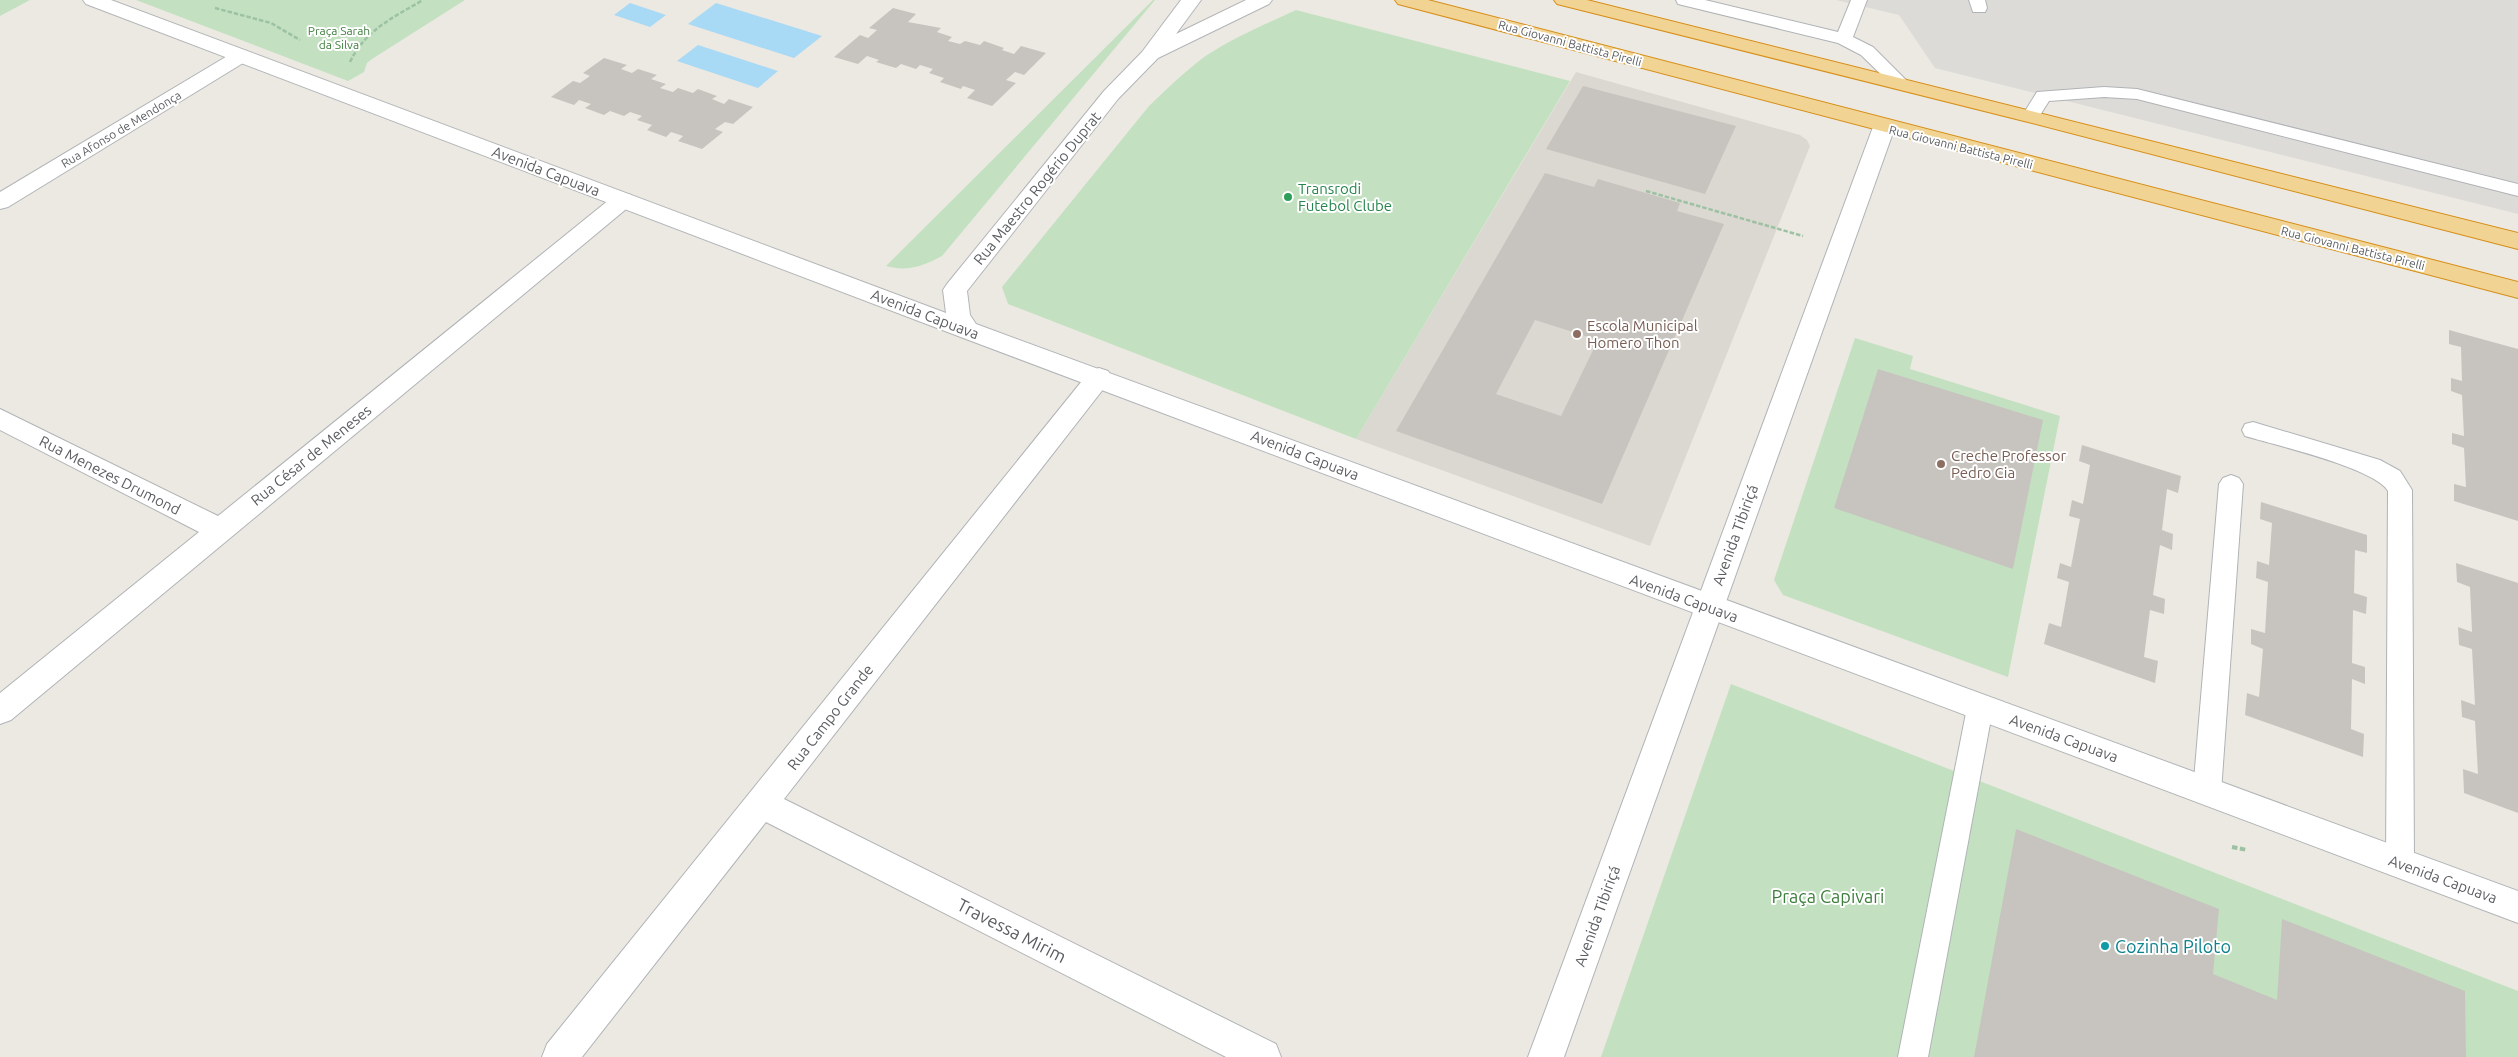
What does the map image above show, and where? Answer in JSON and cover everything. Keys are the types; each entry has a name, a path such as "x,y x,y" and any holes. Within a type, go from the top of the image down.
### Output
{"highway":[{"name":"Rua Giovanni Battista Pirelli","path":"1405,0 2518,290"},
{"path":"1576,1 2518,241"}],"street":[{"name":"Avenida Capuava","path":"93,0 966,330 2518,907"},
{"name":"Rua Maestro Rogério Duprat","path":"955,290 1111,95 1149,56 1191,0"},
{"name":"Rua Maestro Rogério Duprat","path":"1149,56 1221,18 1262,0"},
{"name":"Rua Afonso de Mendonça","path":"0,202 241,56"},
{"name":"Avenida Tibiriçá","path":"1546,1057 1884,126"},
{"name":"Rua César de Meneses","path":"0,711 623,200"},
{"path":"890,301 923,298 955,290 958,316 966,330"},
{"name":"Rua Campo Grande","path":"560,1057 1099,378"},
{"name":"Rua Menezes Drumond","path":"0,419 220,530"},
{"name":"Travessa Mirim","path":"761,803 1263,1057"}],"lane":[{"path":"1844,39 1859,0"},
{"path":"1689,1 1844,39 1867,51 1900,83"},
{"path":"2032,116 2043,96 2104,92 2137,94 2518,190"},
{"path":"2253,430 2372,466 2392,477 2400,490 2400,863"},
{"path":"2207,792 2231,484"},
{"path":"1913,1057 1980,708"}],"path":[{"path":"347,69 354,50 364,36 423,0"},
{"path":"1646,191 1777,228"}],"shaded area":[{"path":"1836,0 2518,0 2518,214 1935,68 1899,15"},
{"name":"Escola Municipal Homero Thon","path":"1576,72 1800,135 1807,140 1810,146 1650,546 1356,439"}],"green space":[{"path":"0,0 30,0 0,16"},
{"name":"Praça Sarah da Silva","path":"136,0 465,0 372,59 367,63 364,72 348,81"},
{"path":"1155,0 942,256 915,267 893,268 886,266"},
{"name":"Transrodi Futebol Clube","path":"1296,10 1570,81 1356,439 1008,304 1002,287 1149,106 1170,86 1199,61 1218,48"},
{"path":"1855,338 1913,356 1910,369 2060,416 2008,677 1783,595 1774,580"},
{"name":"Praça Capivari","path":"1731,684 2518,991 2518,1057 1601,1057"}],"water":[{"path":"630,3 666,15 650,27 614,15"},
{"path":"716,3 822,36 794,58 688,24"},
{"path":"698,45 778,71 758,88 677,61"}],"building":[{"path":"893,8 916,14 908,22 941,28 937,32 952,37 948,41 960,44 965,41 980,45 984,41 1004,48 1002,50 1014,54 1021,46 1046,53 1024,75 1015,72 1006,80 1016,83 992,106 967,98 975,90 963,86 961,89 940,82 944,78 929,73 933,69 920,65 916,69 901,64 896,68 876,62 879,60 867,56 858,64 834,57 860,35 868,38 877,30 869,28"},
{"path":"604,58 627,65 621,69 632,73 638,69 657,75 651,79 666,84 660,88 673,92 678,88 693,93 698,89 717,96 712,99 724,104 729,99 753,107 733,124 725,122 715,129 723,132 702,149 678,141 683,136 671,132 666,137 647,130 652,125 637,120 642,116 630,112 624,116 610,111 604,115 585,108 591,104 579,100 574,105 551,97 573,81 580,83 590,76 583,73"},
{"path":"1583,86 1736,126 1705,194 1546,149"},
{"path":"1545,173 1594,187 1598,179 1680,203 1677,211 1724,224 1602,504 1396,431","holes":["1535,320 1598,340 1561,416 1496,394"]},
{"path":"2449,330 2518,349 2518,521 2454,501 2454,484 2466,487 2464,448 2452,444 2452,433 2464,436 2462,395 2451,391 2451,378 2462,381 2461,347 2449,344"},
{"name":"Creche Professor Pedro Cia","path":"1878,369 2043,420 2013,569 1834,508"},
{"path":"2082,445 2181,476 2178,493 2167,489 2162,530 2173,534 2172,550 2160,545 2153,595 2165,599 2164,614 2150,610 2144,657 2158,661 2155,683 2044,644 2049,623 2061,627 2069,582 2057,578 2060,563 2071,567 2080,519 2069,516 2072,500 2083,504 2090,465 2079,461"},
{"path":"2261,502 2367,535 2367,553 2355,550 2354,593 2367,597 2366,614 2353,610 2352,663 2365,667 2365,684 2352,679 2351,729 2364,734 2363,757 2245,715 2247,693 2259,697 2263,649 2251,644 2251,629 2265,633 2268,582 2256,578 2257,561 2269,565 2272,523 2260,519"},
{"path":"2456,563 2518,583 2518,813 2464,793 2463,769 2478,774 2475,721 2462,717 2461,700 2475,705 2472,649 2459,645 2458,627 2472,632 2470,587 2457,582"},
{"name":"Cozinha Piloto","path":"2016,829 2219,909 2213,974 2277,1000 2282,919 2465,991 2466,1057 1974,1057"}],"place":[{"name":"Transrodi Futebol Clube","path":"1288,197"},
{"name":"Escola Municipal Homero Thon","path":"1577,334"},
{"name":"Creche Professor Pedro Cia","path":"1941,464"},
{"name":"Cozinha Piloto","path":"2105,946"}]}
